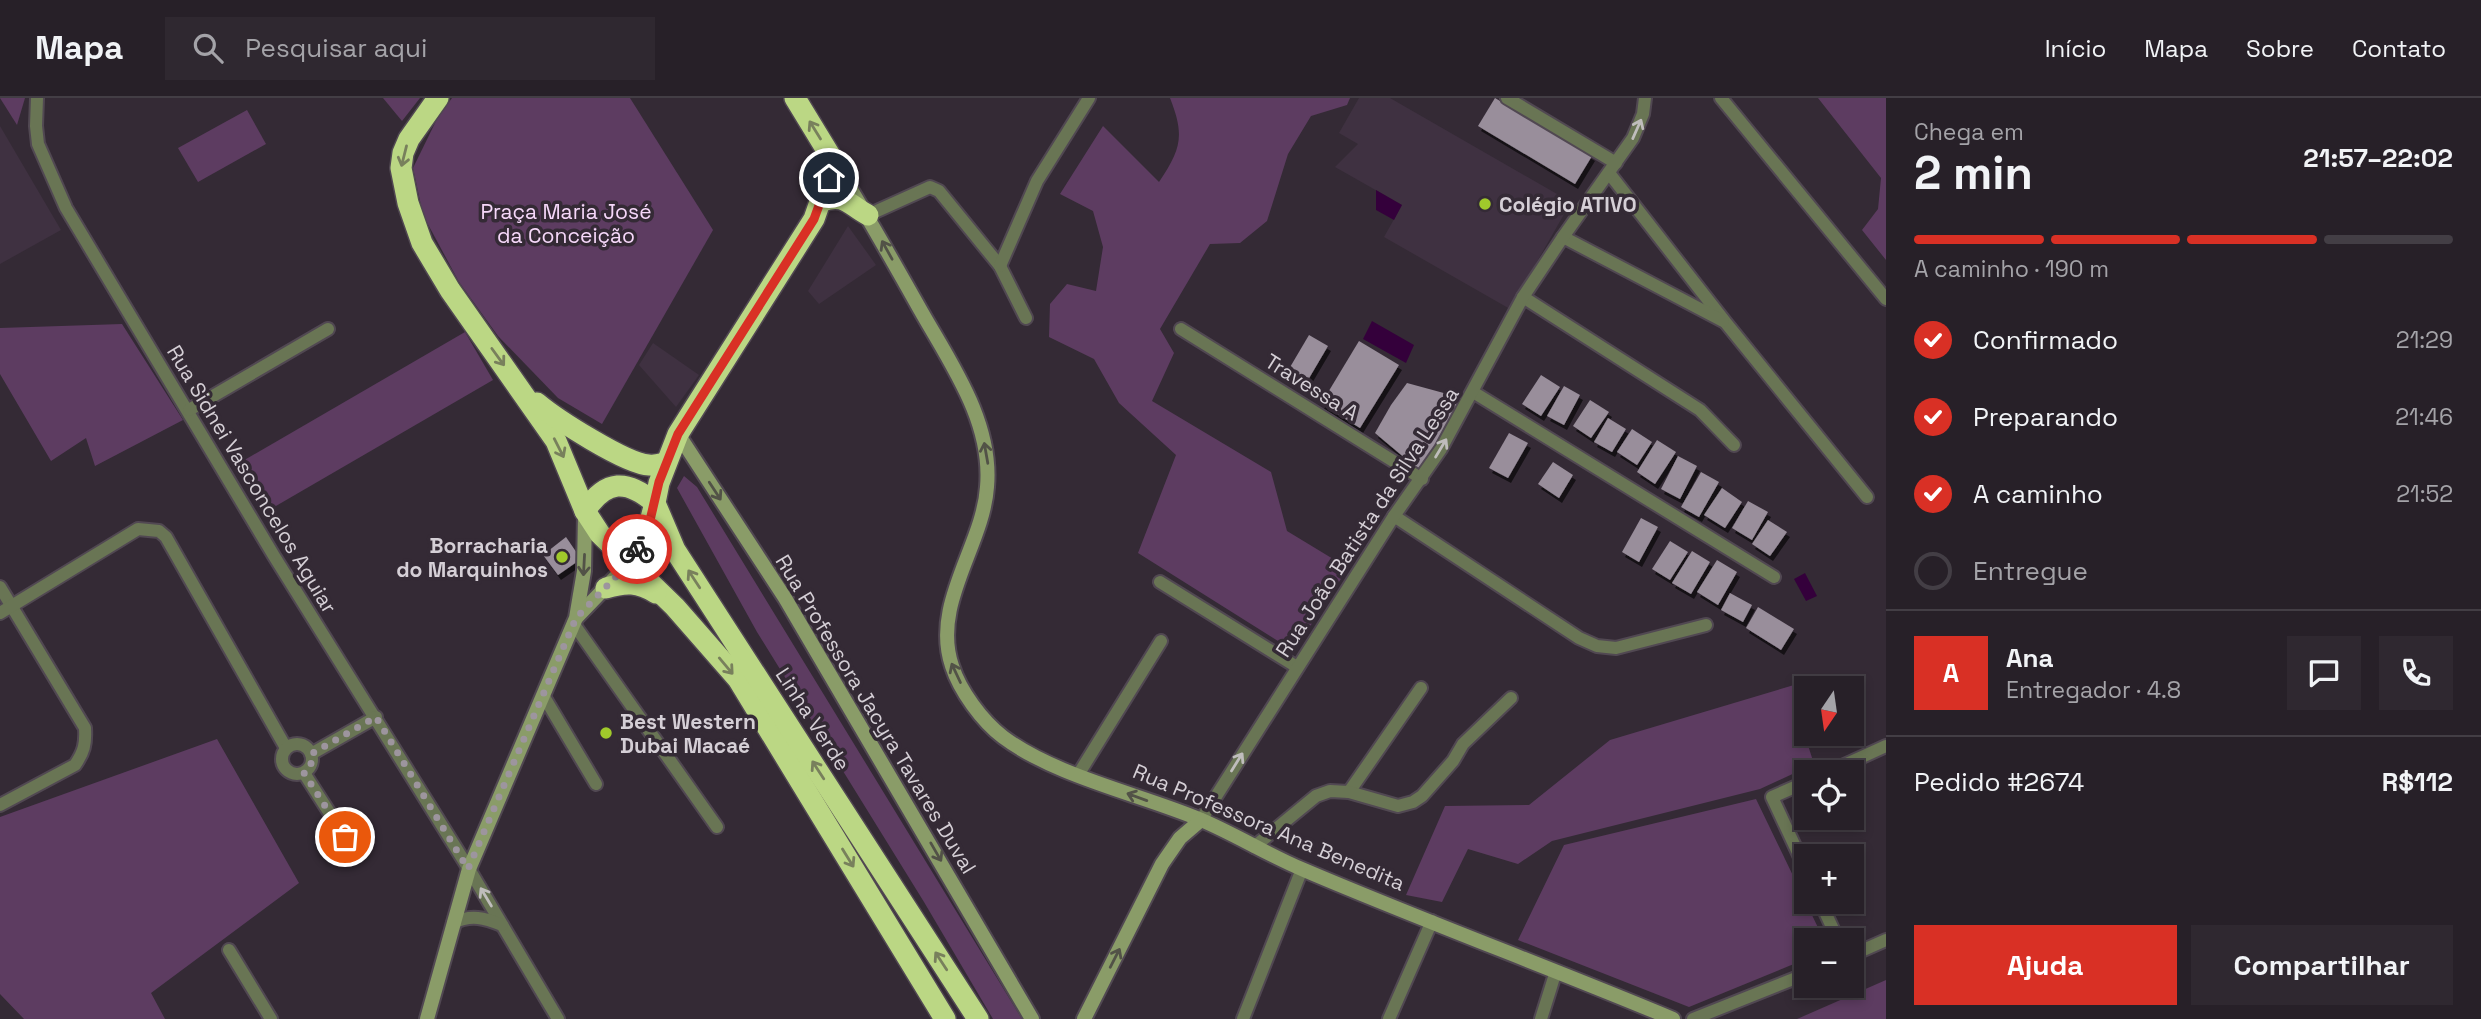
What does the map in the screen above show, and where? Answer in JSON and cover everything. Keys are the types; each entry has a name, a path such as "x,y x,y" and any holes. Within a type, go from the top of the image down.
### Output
{"highway":[{"path":"438,98 410,139 403,153 401,168 408,203 422,243 450,290 522,390 563,422 632,460 649,466 666,463"},
{"name":"Rua Professora Ana Benedita","path":"795,98 834,162"},
{"path":"630,562 647,533 659,482 678,434 814,219 834,162"},
{"path":"822,201 832,197 841,198 868,215"},
{"name":"Linha Verde","path":"522,390 556,442 585,511 600,534 675,607 738,679 945,1019"},
{"path":"585,511 600,491 612,486 624,485 639,490 655,503"},
{"name":"Linha Verde","path":"655,503 675,550 978,1019"},
{"path":"606,588 626,582 634,583 654,591 675,607"}],"street":[{"name":"Rua Sidnei Vasconcelos Aguiar","path":"37,98 38,144 71,218 558,1019"},
{"path":"1000,266 1037,181 1089,98"},
{"path":"1507,98 1613,168 1726,323 1867,497"},
{"name":"Rua João Batista da Silva Lessa","path":"1201,820 1394,516 1422,479 1473,392 1523,297 1639,126 1644,98"},
{"path":"1721,98 1886,299"},
{"name":"Rua Professora Ana Benedita","path":"834,162 868,215 970,398 983,439 988,466 987,490 979,524 957,583 948,620 946,643 952,667 990,726 1023,750 1078,775 1201,820 1302,869 1673,1019"},
{"path":"868,215 930,187 939,191 1000,266 1026,318"},
{"path":"1563,237 1726,323"},
{"path":"1523,297 1700,410 1734,445"},
{"path":"188,410 328,329"},
{"name":"Travessa A","path":"1181,329 1422,479"},
{"path":"1473,392 1774,577"},
{"name":"Rua Professora Jacyra Tavares Duval","path":"678,434 785,598 1032,1019"},
{"path":"427,1019 468,869 574,621 584,570 585,511"},
{"path":"1394,516 1579,638 1597,646 1616,648 1706,625"},
{"path":"6,609 138,529 159,531 166,537 286,748"},
{"path":"574,621 630,562"},
{"path":"1160,582 1297,667"},
{"path":"0,587 6,609 85,728 86,743 83,754 75,765 0,804"},
{"path":"574,621 717,827"},
{"path":"1078,775 1161,641"},
{"path":"1349,792 1421,688"},
{"path":"544,695 596,784"},
{"path":"1254,847 1316,796 1330,791 1349,792 1398,806 1413,802 1422,796 1463,744 1511,698"},
{"path":"311,754 376,717"},
{"path":"300,744 311,754 311,765 304,773 295,774 282,764 286,748 292,745 300,744"},
{"path":"1855,760 1886,746"},
{"path":"304,773 345,837"},
{"path":"1794,787 1772,797 1794,844"},
{"path":"1084,1019 1162,864 1180,838 1201,820"},
{"path":"1243,1019 1302,869"},
{"path":"453,923 479,917 503,925"},
{"path":"1388,1019 1432,921"},
{"path":"1864,950 1886,940"},
{"path":"229,950 271,1019"},
{"path":"1541,1019 1556,971"},
{"path":"1693,1019 1794,979"}],"shaded area":[{"name":"Colégio ATIVO","path":"1359,98 1390,98 1571,202 1510,309 1384,237 1402,205 1335,167 1358,144 1339,133"},
{"path":"0,126 61,230 0,264"},
{"path":"1376,190 1402,205 1394,220 1376,210"},
{"path":"848,226 876,265 819,304 808,291"},
{"path":"1372,321 1414,345 1406,363 1363,339"},
{"path":"653,343 699,375 676,407 639,365"},
{"path":"1805,573 1817,596 1806,601 1794,579"}],"green space":[{"path":"0,98 25,98 17,125"},
{"path":"383,98 420,98 402,121"},
{"name":"Praça Maria José da Conceição","path":"452,98 630,98 713,230 602,424 558,398 498,336 459,282 423,215 413,168 437,119"},
{"path":"1170,98 1350,98 1347,105 1311,116 1288,154 1267,221 1240,243 1210,244 1160,329 1174,353 1152,401 1271,472 1287,531 1348,568 1294,651 1138,553 1176,455 1119,403 1094,359 1049,337 1050,304 1067,284 1096,291 1103,247 1093,211 1060,194 1103,126 1159,182 1172,160 1178,142 1178,123"},
{"path":"1818,98 1886,98 1886,260 1862,230 1878,209 1881,178"},
{"path":"247,110 266,144 198,182 178,148"},
{"path":"122,324 183,420 95,466 86,438 51,461 0,374 0,328"},
{"path":"465,332 493,380 269,510 241,462"},
{"path":"684,476 697,487 1022,1019 993,1019 757,632 677,488"},
{"path":"1794,685 1794,746 1808,746 1813,760 1794,760 1794,773 1760,789 1552,841 1518,864 1468,849 1442,902 1406,895 1445,806 1529,805 1610,740"},
{"path":"217,739 299,883 151,993 165,1019 24,1019 0,994 0,817"},
{"path":"1756,799 1794,878 1794,914 1811,914 1818,928 1794,928 1794,964 1689,1007 1518,940 1564,845"},
{"path":"1886,980 1886,1019 1797,1019 1845,998 1864,998 1864,990"}],"building":[{"path":"1495,98 1592,156 1575,184 1478,126"},
{"path":"1309,335 1328,346 1305,385 1286,374"},
{"path":"1359,341 1399,365 1360,428 1321,404"},
{"path":"1541,375 1560,387 1541,416 1522,404"},
{"path":"1407,383 1462,398 1436,445 1418,469 1375,433"},
{"path":"1564,386 1580,395 1564,425 1547,416"},
{"path":"1590,400 1609,412 1591,438 1573,426"},
{"path":"1608,418 1626,429 1612,452 1594,442"},
{"path":"1632,429 1652,442 1637,465 1617,452"},
{"path":"1509,433 1528,443 1508,478 1489,468"},
{"path":"1657,440 1676,452 1655,484 1637,472"},
{"path":"1678,456 1697,466 1680,499 1661,489"},
{"path":"1553,462 1573,475 1559,498 1538,484"},
{"path":"1701,472 1719,482 1699,517 1681,507"},
{"path":"1722,488 1742,502 1725,528 1704,515"},
{"path":"1748,501 1768,512 1752,540 1732,528"},
{"path":"1641,518 1658,527 1639,562 1622,552"},
{"path":"1768,520 1787,532 1770,556 1752,544"},
{"name":"Borracharia do Marquinhos","path":"566,537 581,559 558,575 543,555"},
{"path":"1670,541 1688,552 1670,580 1652,569"},
{"path":"1692,551 1710,562 1691,594 1672,583"},
{"path":"1717,560 1737,572 1718,605 1697,592"},
{"path":"1730,593 1752,605 1743,622 1721,610"},
{"path":"1758,607 1794,629 1781,650 1746,628"}],"way so far":[{"path":"345,837 304,773 311,765 311,754 376,717 468,869 576,618 630,562 637,549"}],"place":[{"name":"Colégio ATIVO","path":"1485,204"},
{"name":"Borracharia do Marquinhos","path":"562,557"},
{"name":"Best Western Dubai Macaé","path":"606,733"}],"route":[{"path":"637,549 647,533 659,482 678,434 814,219 829,178"}]}
